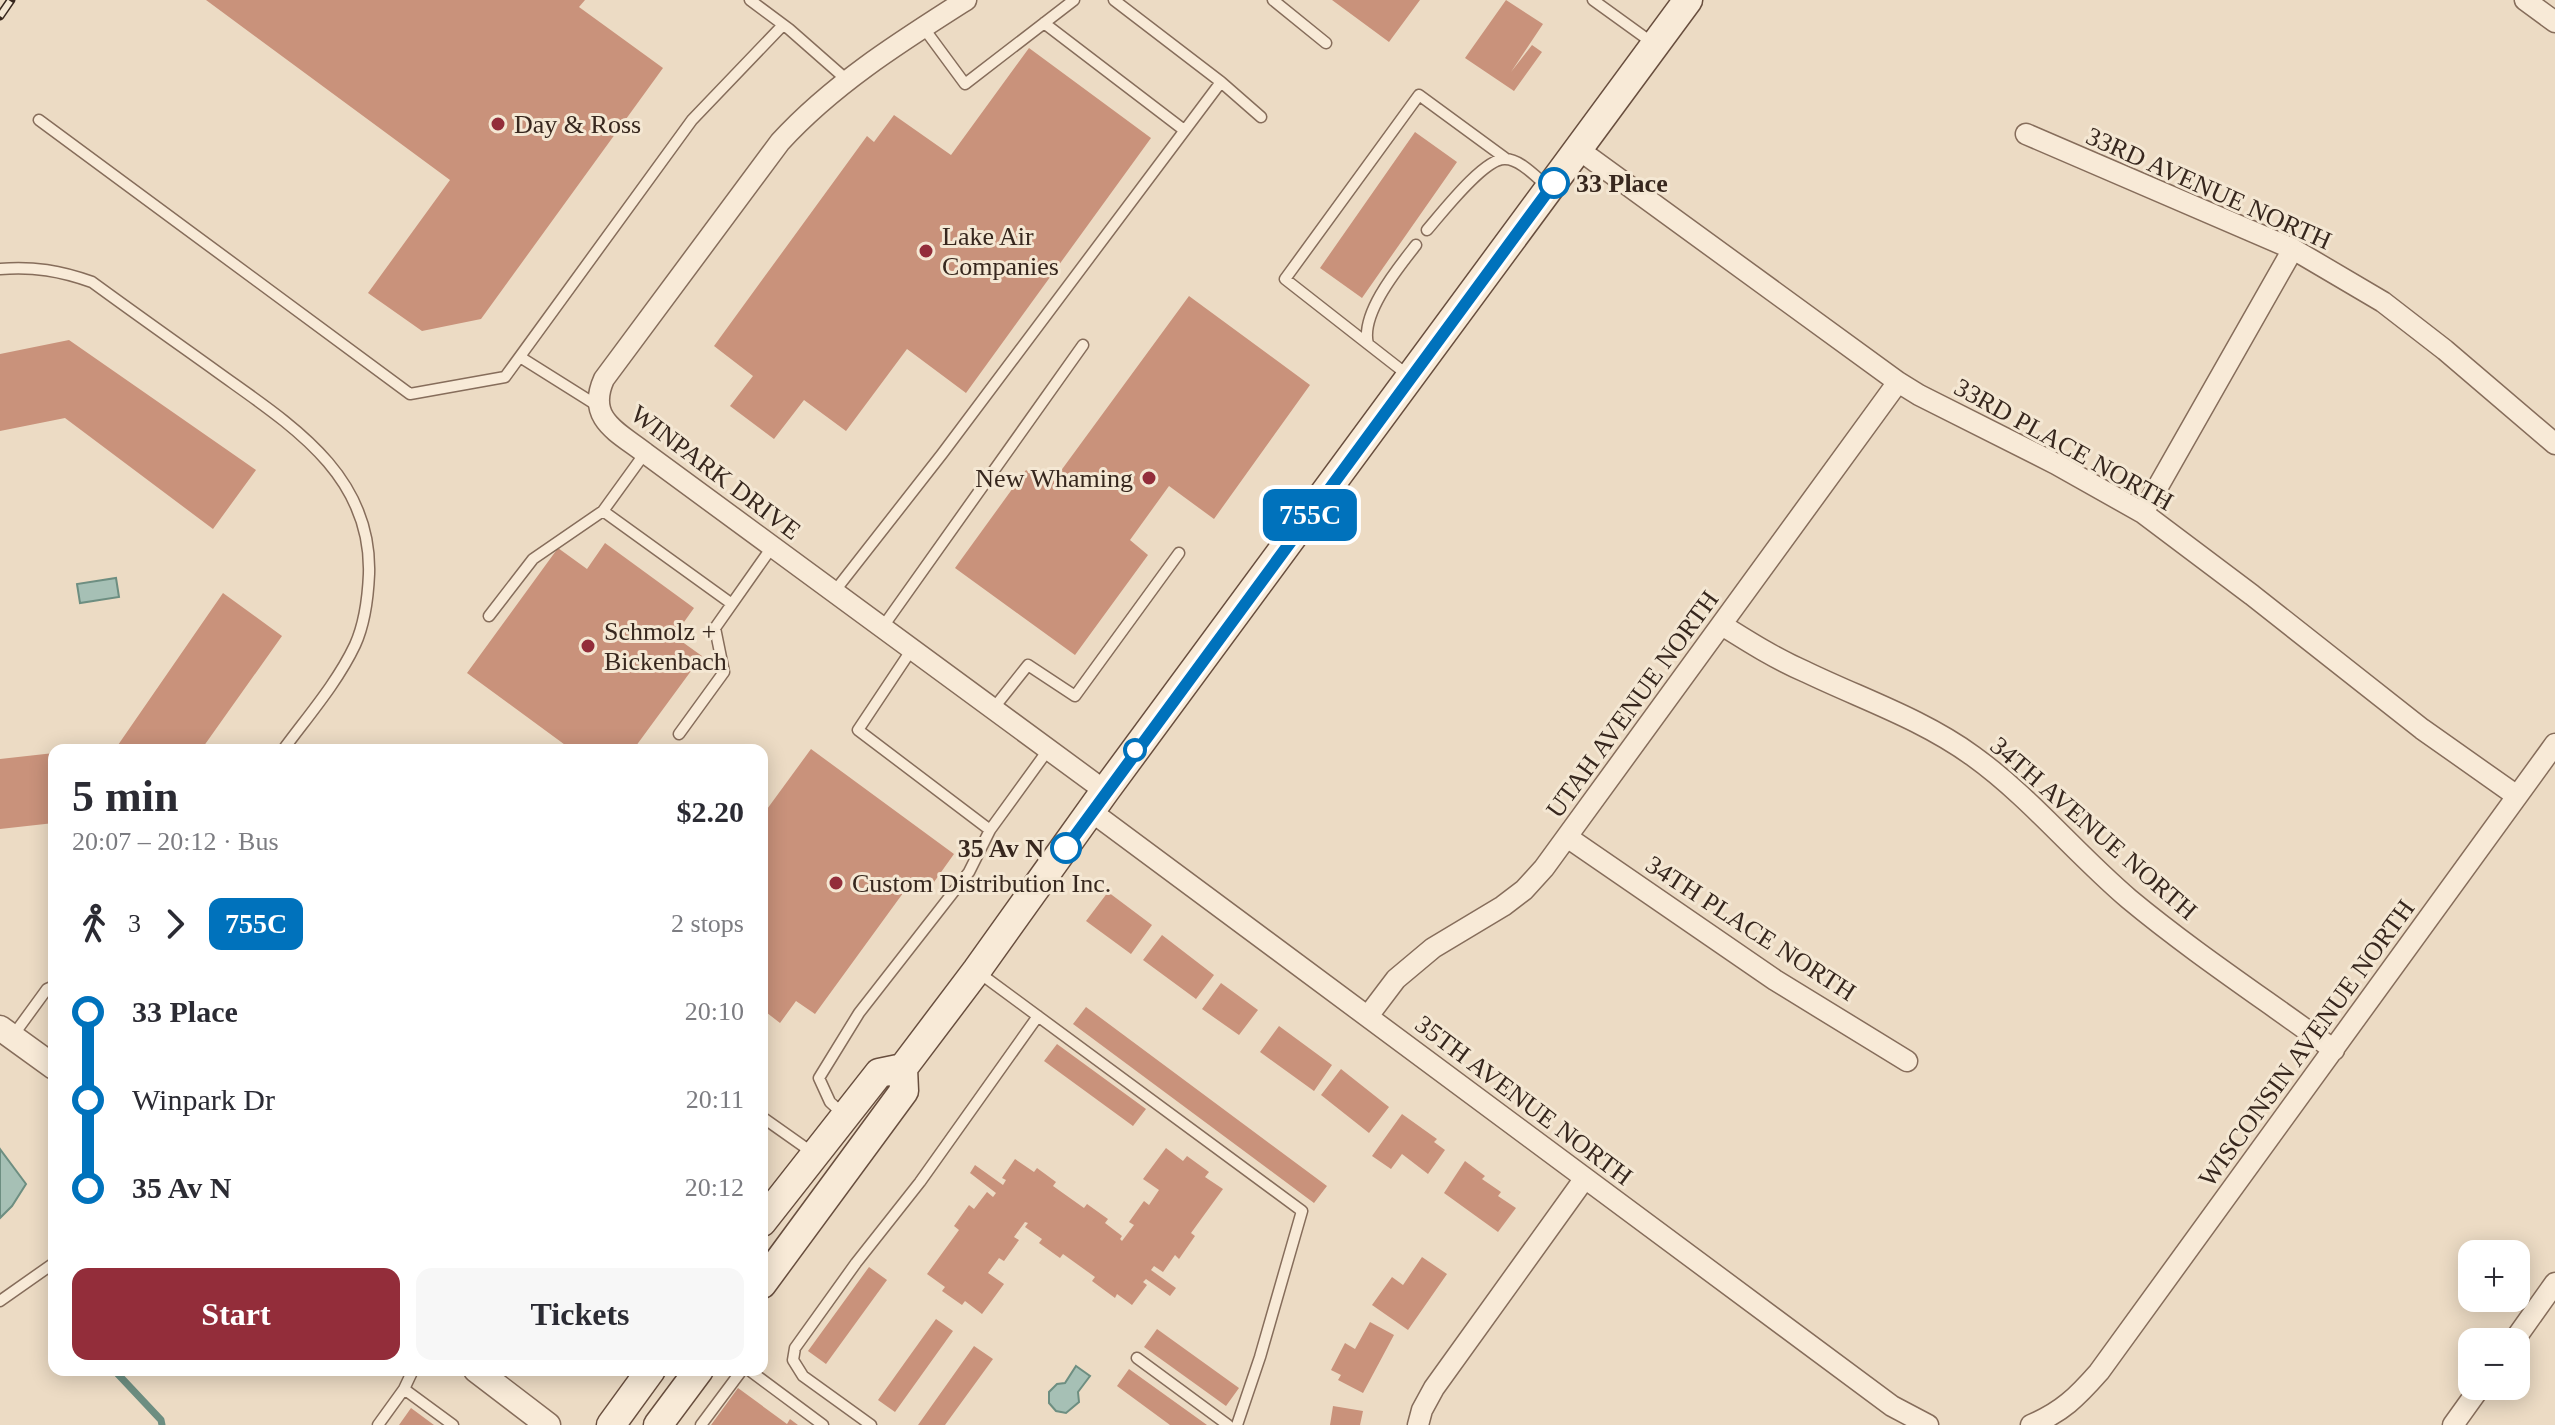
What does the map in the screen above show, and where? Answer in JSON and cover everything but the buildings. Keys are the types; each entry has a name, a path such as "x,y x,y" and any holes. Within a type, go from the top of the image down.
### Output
{"main road":[{"path":"768,1276 904,1091 903,1068 1688,0"},
{"path":"768,1214 879,1073 903,1068"},
{"path":"611,1425 647,1376"},
{"path":"666,1420 695,1376"}],"street":[{"name":"WINPARK DRIVE","path":"966,0 847,80 811,108 780,142 604,379 598,393 598,406 603,420 645,453 1048,750 1098,802"},
{"path":"2525,0 2555,22"},
{"name":"33RD AVENUE NORTH","path":"2026,134 2293,249 2383,302 2445,350 2555,444"},
{"name":"33RD PLACE NORTH","path":"1578,149 1898,382 2143,513 2422,729 2517,796"},
{"path":"2143,513 2293,249"},
{"name":"UTAH AVENUE NORTH","path":"1368,1016 1396,979 1433,948 1524,890 1567,837 1898,382"},
{"name":"34TH AVENUE NORTH","path":"1722,625 1758,648 1926,727 1973,756 2017,792 2130,899 2334,1050"},
{"name":"WISCONSIN AVENUE NORTH","path":"2031,1425 2056,1414 2079,1395 2099,1372 2555,744"},
{"name":"35TH AVENUE NORTH","path":"1098,802 1368,1016 1892,1406 1928,1425"},
{"name":"34TH PLACE NORTH","path":"1567,837 1775,980 1907,1061"},
{"path":"6,1032 48,1063"},
{"path":"1418,1425 1434,1388 1585,1178"},
{"path":"2523,1328 2555,1283"},
{"path":"484,1376 548,1425"},
{"path":"2453,1425 2471,1400"}],"lane":[{"path":"750,0 847,80"},
{"path":"923,27 965,84 1074,0"},
{"path":"1114,0 1221,82 1261,117"},
{"path":"1273,0 1326,43"},
{"path":"1593,0 1655,45"},
{"path":"1044,23 1184,130"},
{"path":"39,120 410,394 505,377 692,120 783,25"},
{"path":"834,592 951,442 1221,82"},
{"path":"1411,378 1285,279 1419,95 1550,188"},
{"path":"1427,230 1467,185 1495,161 1505,158"},
{"path":"1368,344 1366,324 1391,280 1416,245"},
{"path":"0,269 28,266 71,274 92,282 295,428 335,468 360,512 369,555 368,598 356,642 338,676 287,744"},
{"path":"882,628 1083,345"},
{"path":"520,357 598,406"},
{"path":"489,616 533,559 603,511 645,453"},
{"path":"603,511 732,604"},
{"path":"679,734 724,672 715,628 772,547"},
{"path":"993,709 1028,665 1075,696 1179,553"},
{"path":"912,649 858,730 990,830"},
{"path":"845,1116 830,1102 819,1078 859,1013 969,872 990,830 1048,750"},
{"path":"977,970 1302,1211 1237,1425"},
{"path":"6,1032 48,989"},
{"path":"871,1425 803,1376 793,1360 795,1348 856,1263 920,1182 1038,1016"},
{"path":"768,1121 815,1154"},
{"path":"0,1312 2,1299 48,1267"},
{"path":"1137,1358 1228,1425"},
{"path":"378,1425 410,1376"},
{"path":"701,1425 738,1376"},
{"path":"757,1376 823,1425"},
{"path":"404,1389 453,1425"}],"shaded area":[{"path":"116,578 119,597 80,603 77,584"},
{"path":"0,1149 26,1184 0,1218"},
{"path":"1076,1366 1090,1376 1078,1392 1079,1402 1066,1413 1056,1411 1049,1403 1049,1392 1057,1384 1065,1383"}],"waterway":[{"path":"120,1376 161,1420 162,1425"}],"railway":[{"path":"0,16 11,0"}],"bus line":[{"name":"755C","path":"1066,848 1554,183"}],"place":[{"name":"Day & Ross","path":"498,124"},
{"name":"33 Place","path":"1554,183"},
{"name":"Lake Air Companies","path":"926,251"},
{"name":"New Whaming","path":"1149,478"},
{"name":"Schmolz + Bickenbach","path":"588,646"},
{"name":"35 Av N","path":"1066,848"},
{"name":"Custom Distribution Inc.","path":"836,883"}]}
